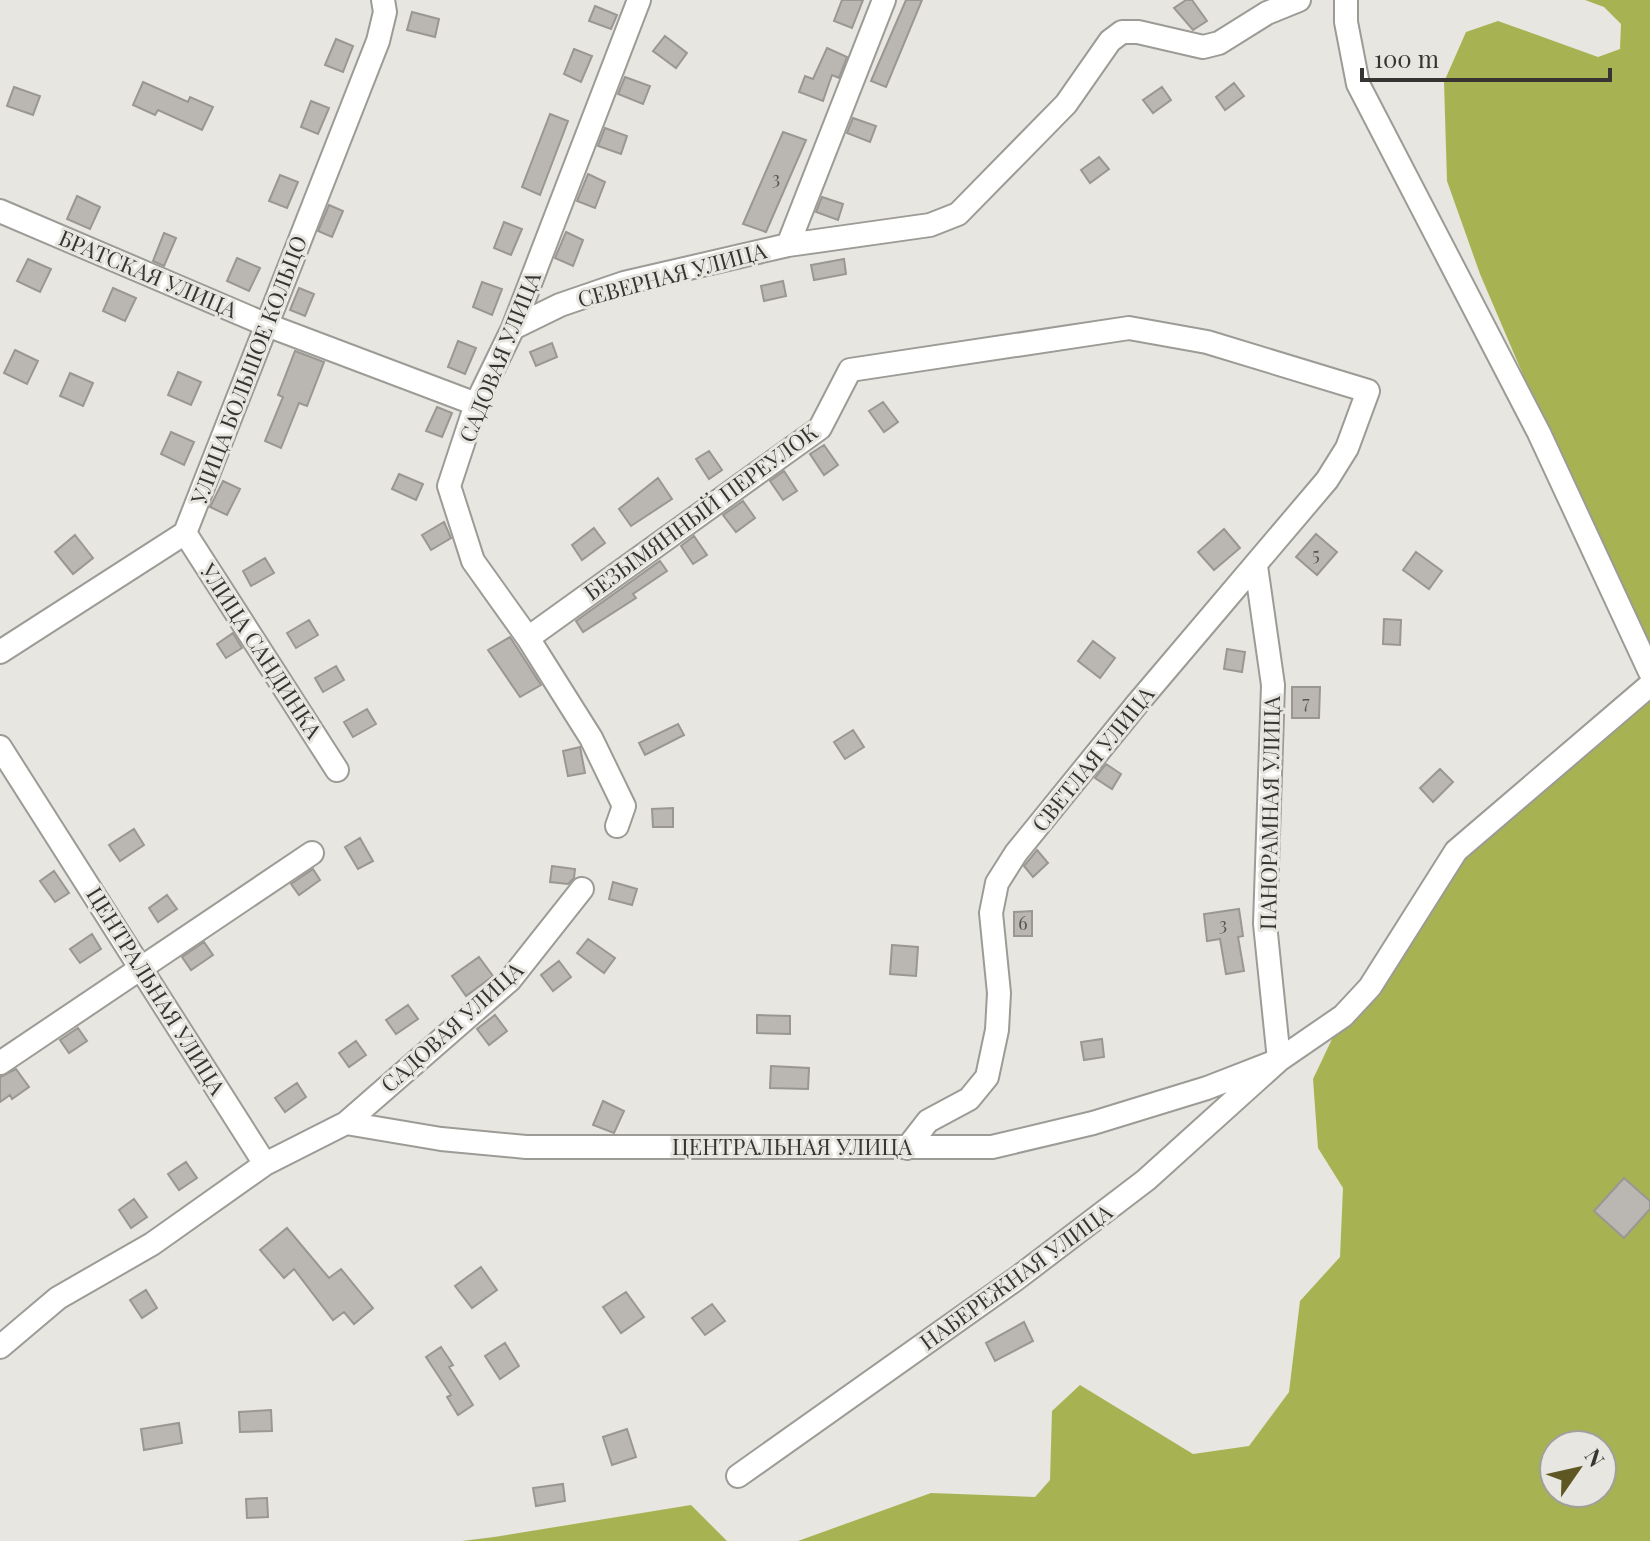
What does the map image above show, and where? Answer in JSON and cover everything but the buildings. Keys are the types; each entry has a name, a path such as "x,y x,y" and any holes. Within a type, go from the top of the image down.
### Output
{"street":[{"name":"УЛИЦА БОЛЬШОЕ КОЛЬЦО","path":"0,652 185,533 378,41 385,12 383,0"},
{"name":"САДОВАЯ УЛИЦА","path":"617,826 624,806 591,738 528,638 473,561 449,486 476,404 513,328 639,0"},
{"name":"СЕВЕРНАЯ УЛИЦА","path":"788,245 884,0"},
{"name":"СЕВЕРНАЯ УЛИЦА","path":"513,328 560,305 624,283 788,245 930,225 958,214 1066,104 1110,41 1122,32 1138,32 1203,47 1219,43 1267,13 1299,0"},
{"path":"1346,0 1346,22 1358,84 1539,433 1650,672"},
{"name":"БРАТСКАЯ УЛИЦА","path":"0,211 267,325 476,404"},
{"name":"БЕЗЫМЯННЫЙ ПЕРЕУЛОК","path":"528,638 820,428 850,370 1129,328 1207,342 1368,391"},
{"name":"СВЕТЛАЯ УЛИЦА","path":"907,1148 928,1121 969,1099 987,1077 997,1030 999,993 991,913 997,883 1016,853 1126,717 1327,480 1347,448 1368,391"},
{"name":"УЛИЦА САНДИНКА","path":"185,533 337,770"},
{"name":"ПАНОРАМНАЯ УЛИЦА","path":"1256,566 1273,685 1265,924 1279,1060"},
{"name":"ЦЕНТРАЛЬНАЯ УЛИЦА","path":"346,1123 441,1139 526,1147 992,1147 1093,1123 1193,1092 1279,1060 1343,1016 1370,987 1456,851 1650,685"},
{"name":"ЦЕНТРАЛЬНАЯ УЛИЦА","path":"0,747 265,1164"},
{"path":"0,1063 312,853"},
{"name":"САДОВАЯ УЛИЦА","path":"346,1123 510,980 582,889"},
{"name":"НАБЕРЕЖНАЯ УЛИЦА","path":"738,1476 1016,1279 1146,1180 1279,1060"},
{"path":"0,1347 58,1298 152,1244 265,1164 346,1123"}],"green space":[{"path":"1585,0 1650,0 1650,672 1480,274 1447,181 1444,82 1466,32 1498,21 1598,57 1620,49 1621,24 1604,7"},
{"path":"1650,685 1650,1541 798,1541 931,1493 1035,1497 1050,1480 1052,1411 1080,1385 1193,1454 1249,1446 1289,1392 1300,1301 1340,1257 1343,1188 1318,1148 1313,1079 1343,1016 1456,851"},
{"path":"691,1505 727,1541 462,1541 494,1537"}]}
